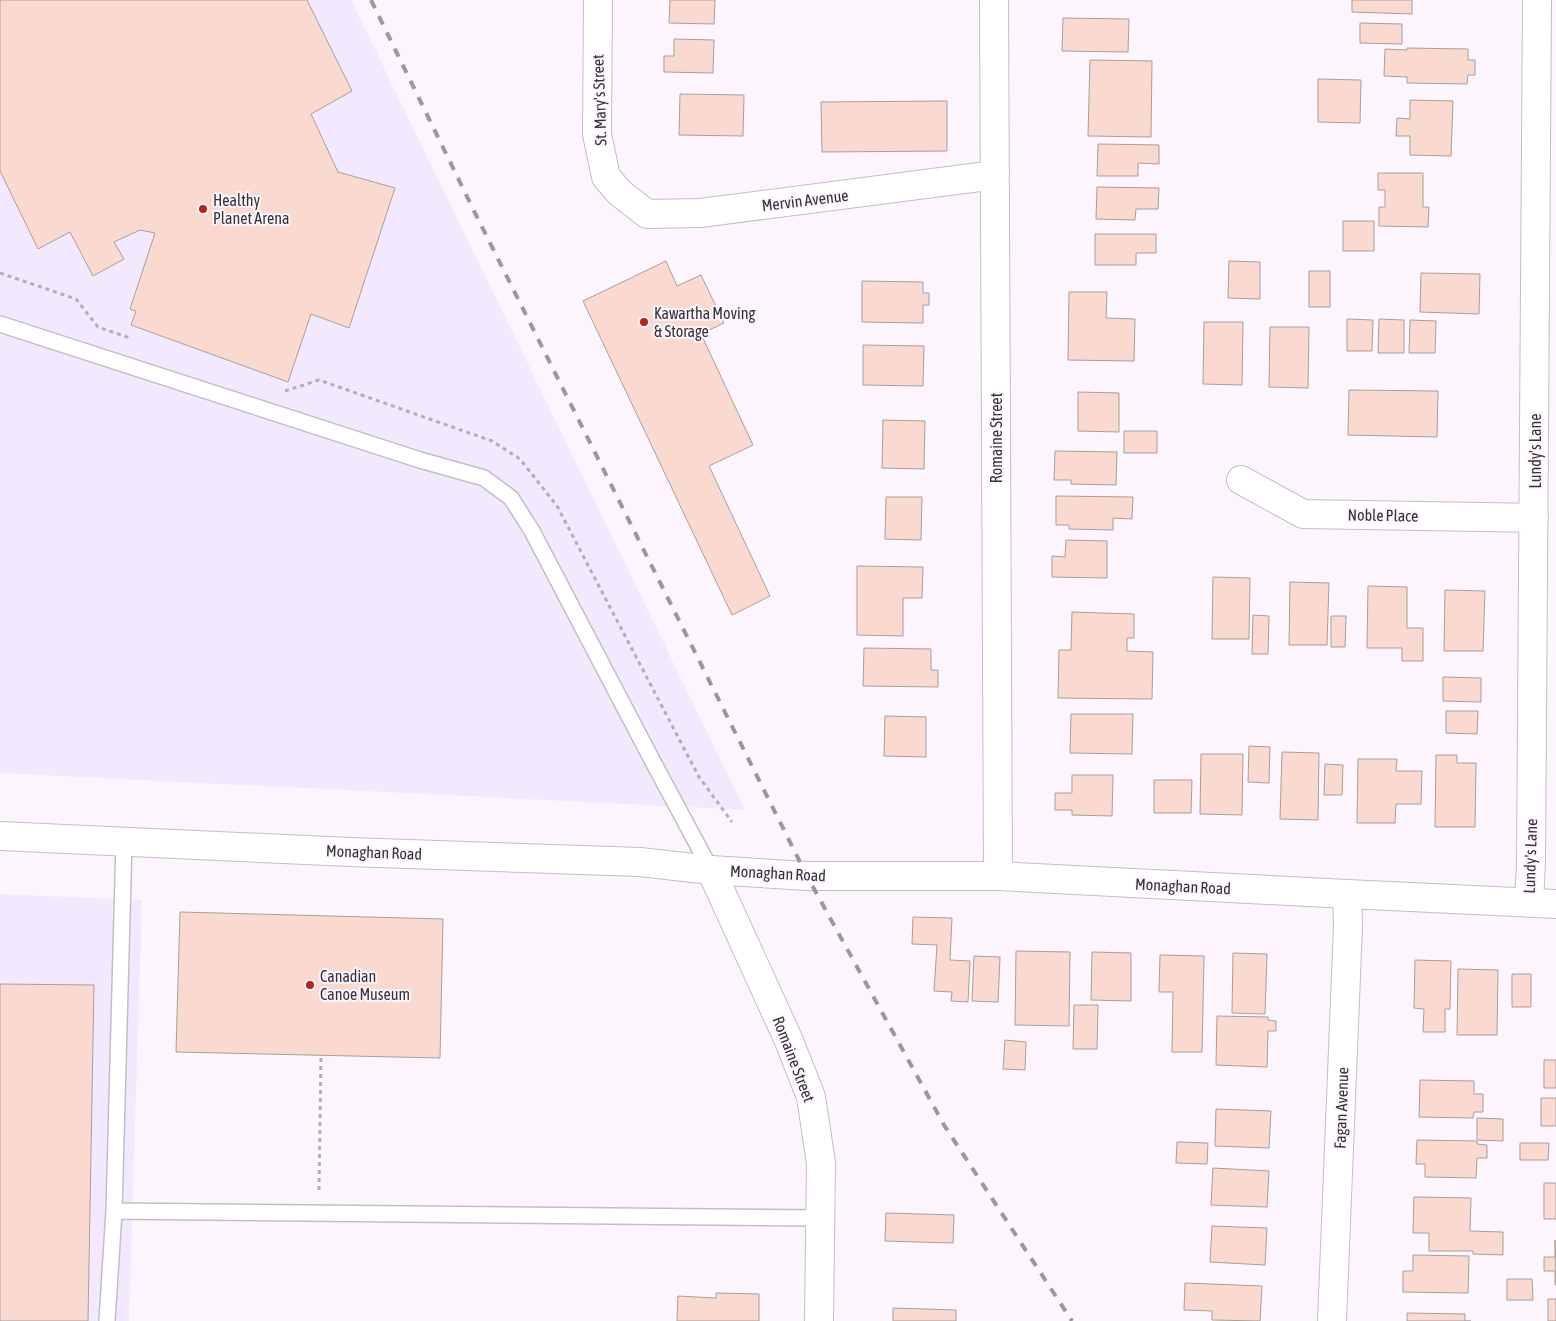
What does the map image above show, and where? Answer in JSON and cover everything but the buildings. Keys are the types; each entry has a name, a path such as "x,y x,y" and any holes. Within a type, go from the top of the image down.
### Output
{"street":[{"name":"St. Mary's Street","path":"598,0 597,134 606,177 620,193"},
{"name":"Romaine Street","path":"994,0 998,876"},
{"name":"Lundy's Lane","path":"1529,902 1531,863 1537,0"},
{"name":"Mervin Avenue","path":"620,193 647,214 700,213 995,175"},
{"name":"Noble Place","path":"1241,480 1303,514 1534,518"},
{"name":"Monaghan Road","path":"0,836 640,862 711,870 807,876 998,876 1556,904"},
{"name":"Romaine Street","path":"711,870 789,1041 811,1096 821,1163 819,1321"},
{"name":"Fagan Avenue","path":"1332,1321 1348,926 1347,894"}],"lane":[{"path":"0,324 420,460 484,478 511,498 532,531 711,870"},
{"path":"107,1321 114,1211 124,842"},
{"path":"114,1211 820,1218"}],"path":[{"path":"319,1213 321,1055"}],"shaded area":[{"path":"0,0 351,0 745,810 0,773"},
{"path":"0,894 142,900 129,1321 0,1321"}],"railway":[{"path":"371,0 475,213 807,876 944,1125 1072,1321"}],"place":[{"name":"Healthy Planet Arena","path":"203,209"},
{"name":"Kawartha Moving & Storage","path":"644,322"},
{"name":"Canadian Canoe Museum","path":"310,985"}]}
